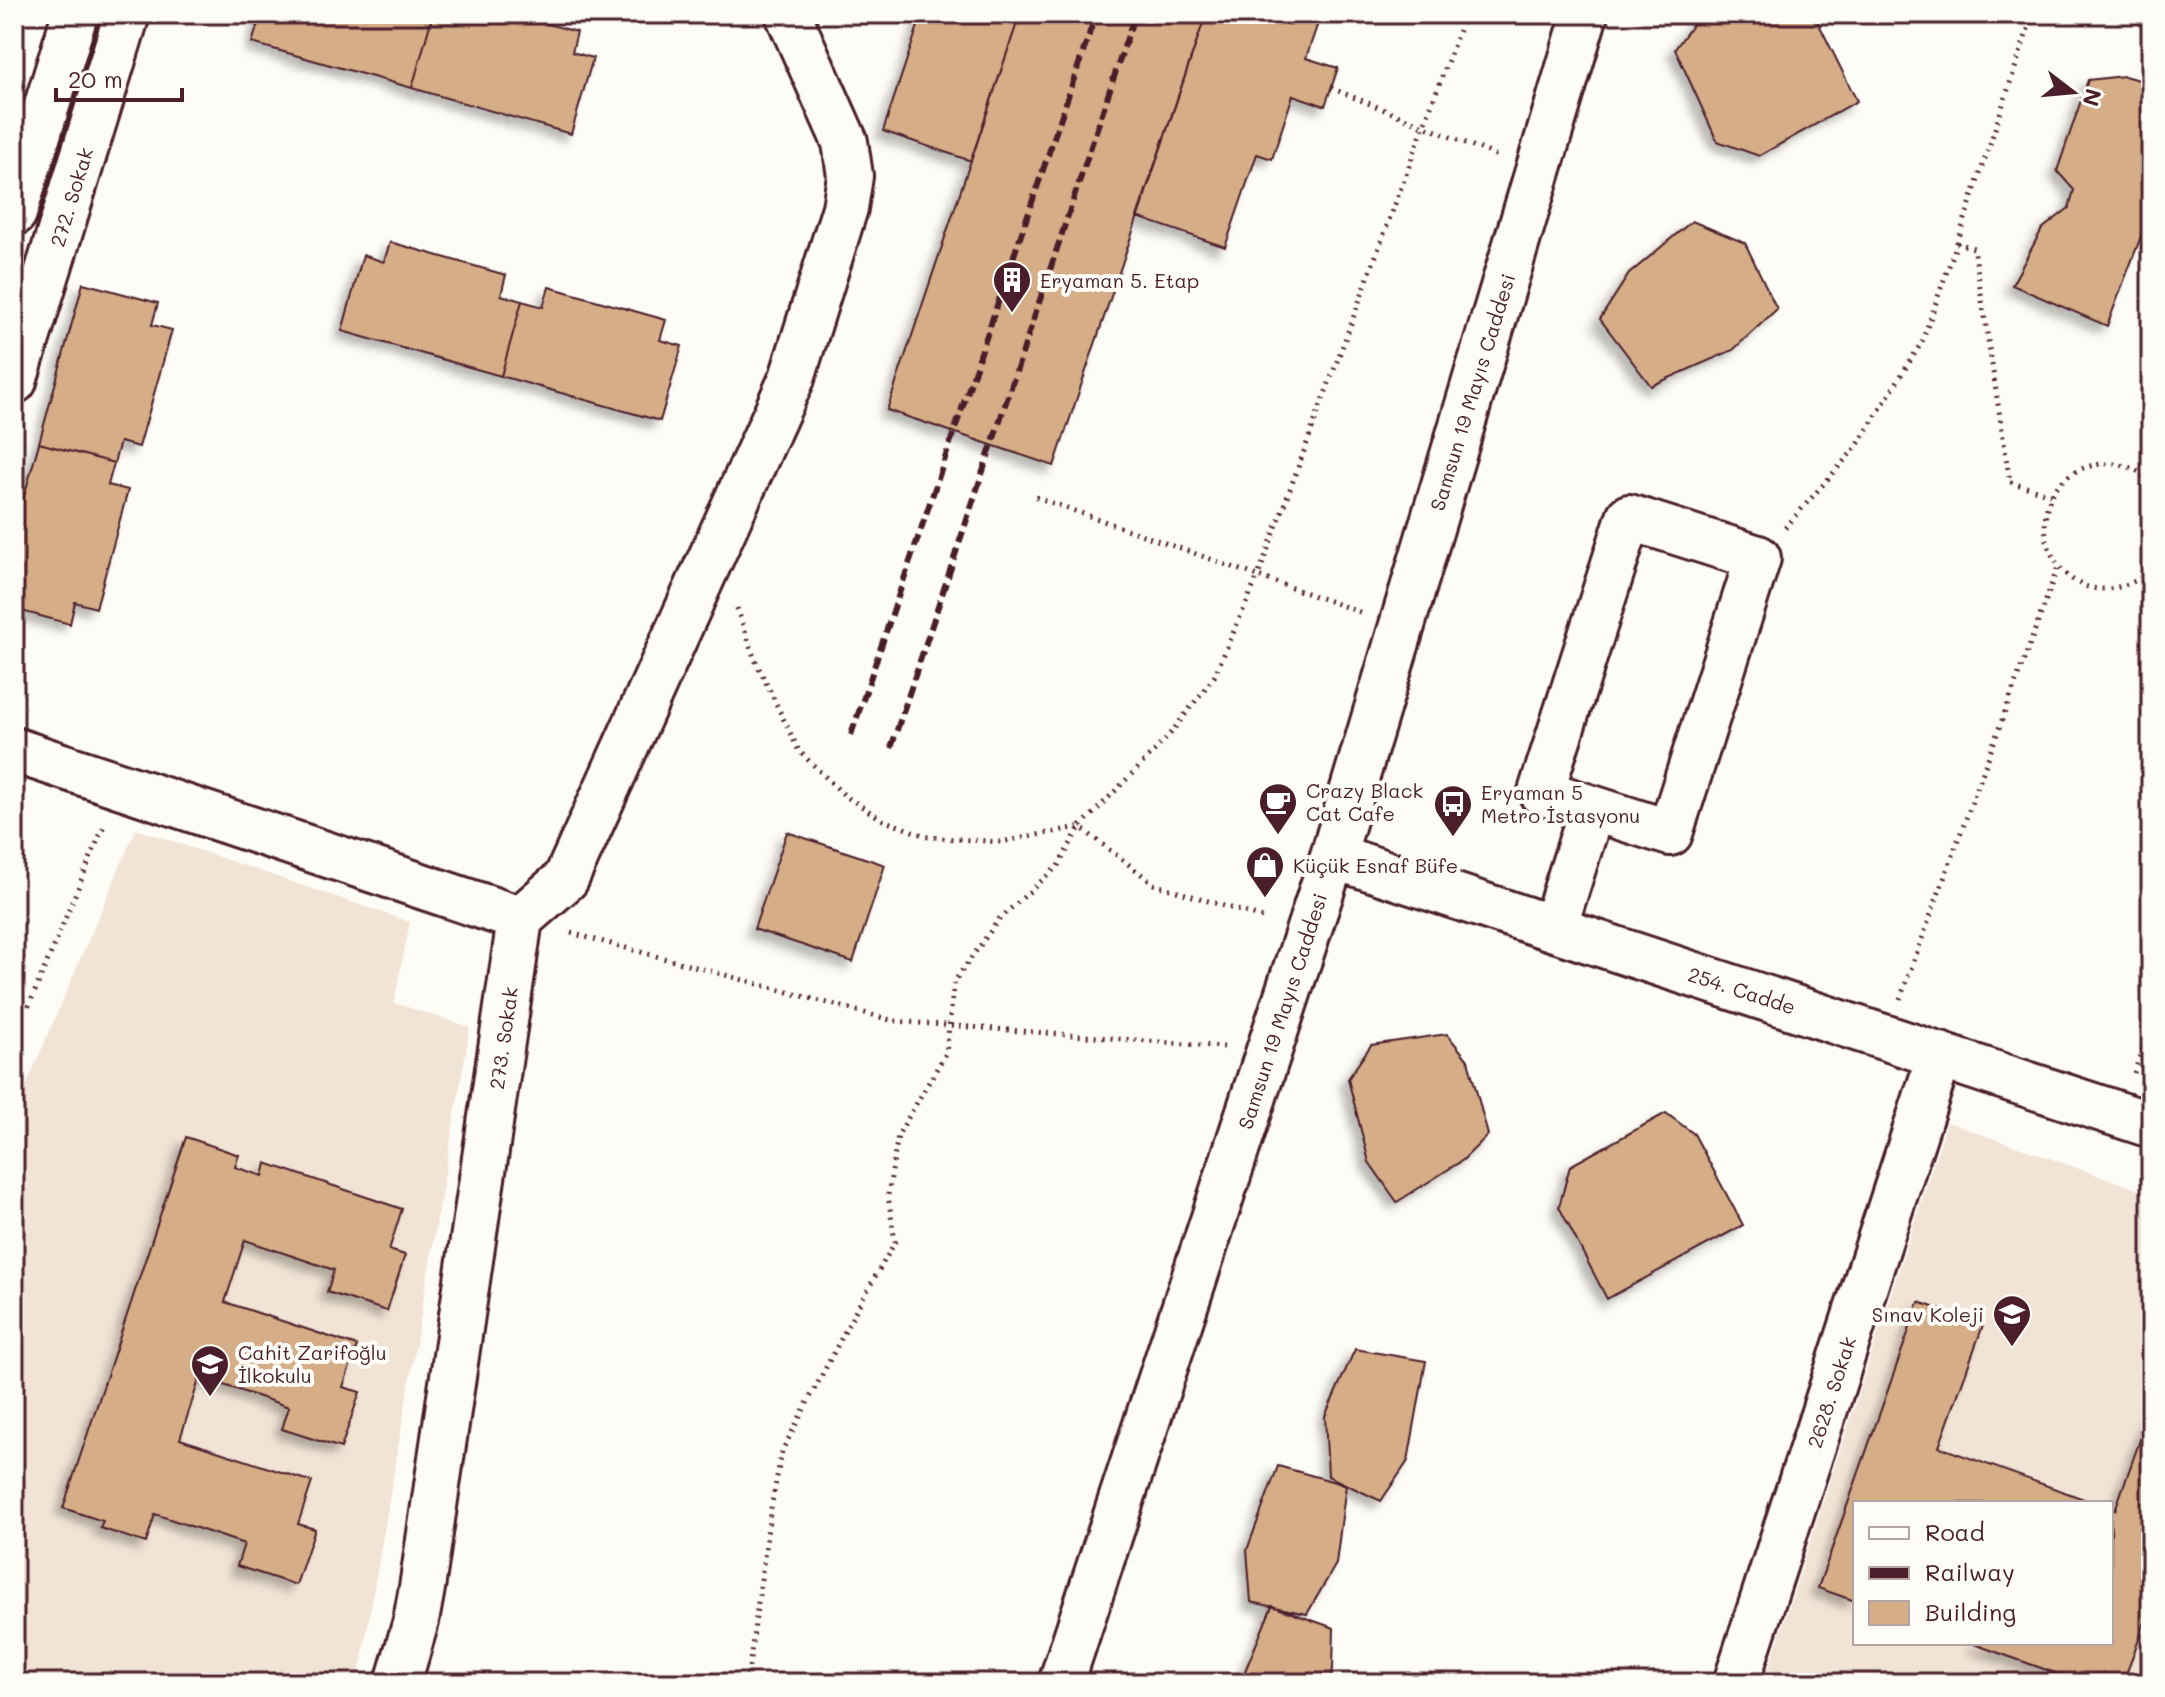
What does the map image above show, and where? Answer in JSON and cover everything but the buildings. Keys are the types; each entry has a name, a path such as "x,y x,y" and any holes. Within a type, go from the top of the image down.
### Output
{"street":[{"path":"14,213 75,14"},
{"name":"272. Sokak","path":"18,353 127,14"},
{"path":"14,750 520,919 566,879 792,378 845,208 850,176 845,142 788,14"},
{"name":"Samsun 19 Mayıs Caddesi","path":"1061,1683 1333,856 1585,14"},
{"path":"1629,517 1758,558 1670,833 1592,808 1541,792 1629,517"},
{"path":"1554,928 1592,808"},
{"name":"254. Cadde","path":"1333,856 2135,1120"},
{"name":"273. Sokak","path":"398,1683 422,1588 520,919"},
{"name":"2628. Sokak","path":"1736,1683 1940,1055"}],"path":[{"path":"747,1683 770,1513 782,1451 895,1242 888,1195 898,1135 946,1053 954,982 999,919 1058,866 1080,827 1167,738 1214,677 1258,576 1465,14"},
{"path":"1758,558 1857,446 1922,342 2033,14"},
{"path":"1331,88 1538,172"},
{"path":"1957,243 1974,248 2010,482 2053,495"},
{"path":"2151,481 2130,467 2110,463 2090,465 2071,474 2056,489 2047,507 2044,528 2047,548 2058,567 2074,580 2093,588 2114,590 2134,583 2151,571"},
{"path":"1036,497 1401,627"},
{"path":"717,545 755,660 799,751 845,796 883,820 928,837 1001,842 1080,827 1154,884 1308,931"},
{"path":"1886,1037 2058,567"},
{"path":"14,1011 28,1008 120,785"},
{"path":"520,919 894,1021 1269,1050"},
{"path":"2135,1120 2151,1025"}],"shaded area":[{"name":"Cahit Zarifoğlu İlkokulu","path":"136,829 410,922 394,1003 470,1027 358,1683 14,1683 14,1114"},
{"name":"Sınav Koleji","path":"1947,1122 2151,1194 2151,1683 1764,1683"}],"railway":[{"path":"851,735 1096,14"},
{"path":"891,748 1135,14"}],"place":[{"name":"Eryaman 5. Etap","path":"1012,314"},
{"name":"Crazy Black Cat Cafe","path":"1278,836"},
{"name":"Eryaman 5 Metro İstasyonu","path":"1453,838"},
{"name":"Küçük Esnaf Büfe","path":"1265,899"},
{"name":"Sınav Koleji","path":"2012,1348"},
{"name":"Cahit Zarifoğlu İlkokulu","path":"210,1398"}]}
